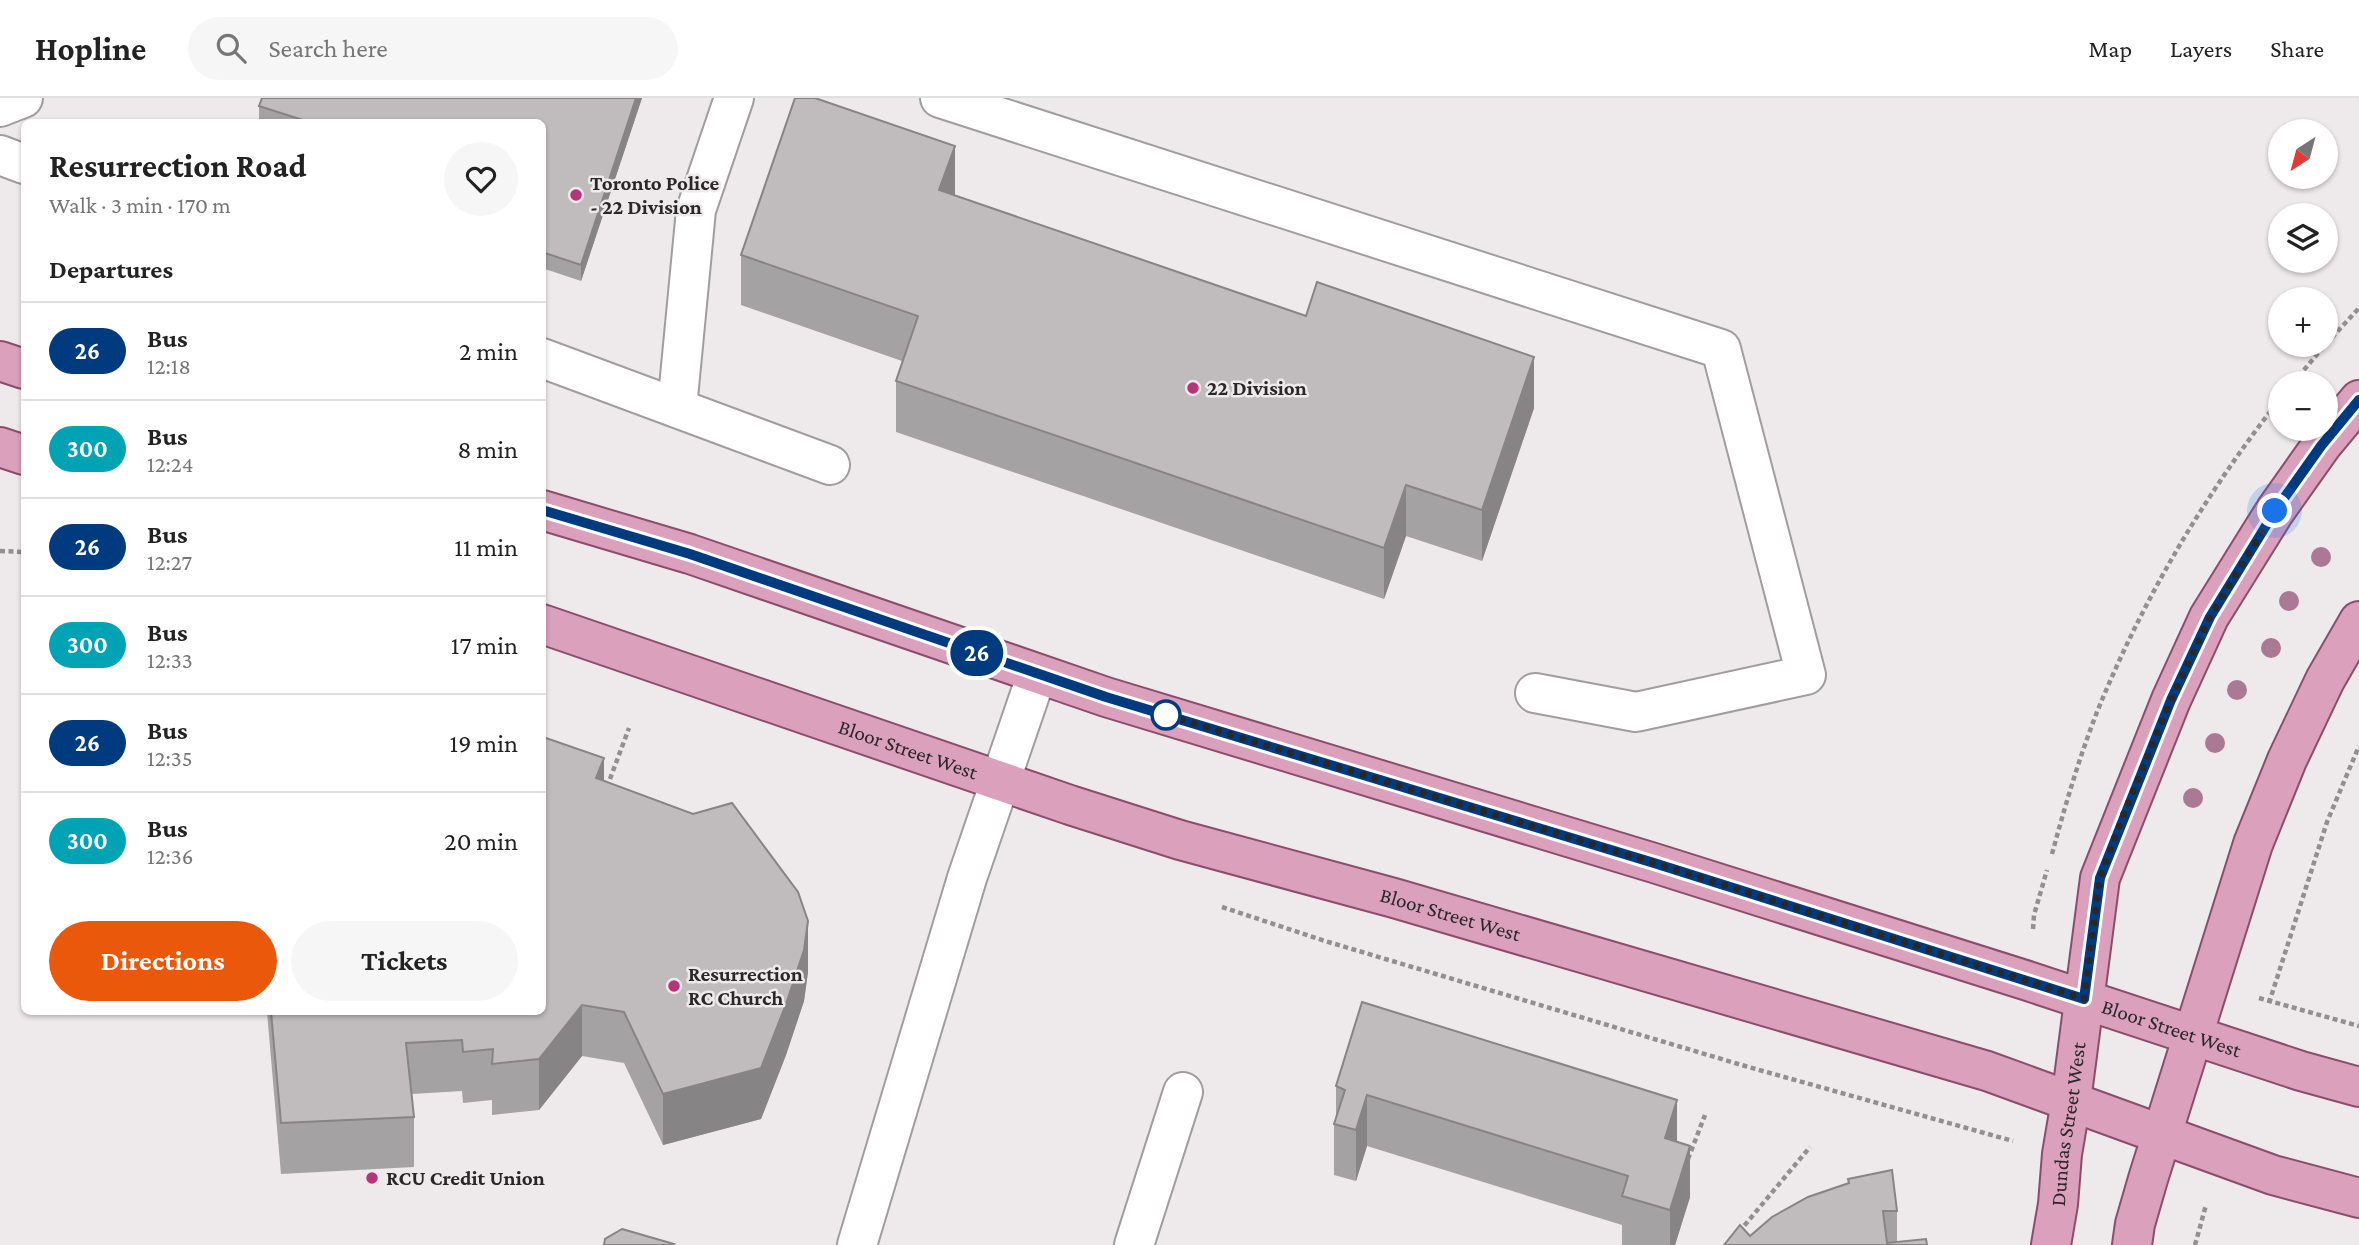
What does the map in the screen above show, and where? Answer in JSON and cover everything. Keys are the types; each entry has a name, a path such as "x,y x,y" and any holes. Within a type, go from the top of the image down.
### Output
{"main road":[{"path":"0,362 21,368"},
{"name":"Dundas Street West","path":"2051,1245 2100,878 2171,700 2210,617 2275,511 2321,446 2359,400"},
{"path":"0,447 21,454"},
{"name":"Bloor Street West","path":"546,511 690,554 1037,674 1330,766 1667,867 2301,1071 2359,1087"},
{"path":"2133,1245 2134,1224 2241,881 2287,760 2325,680 2359,621"},
{"name":"Bloor Street West","path":"546,625 999,781 1180,840 1394,898 1987,1071 2273,1175 2359,1198"}],"street":[{"path":"0,107 23,98"},
{"path":"677,408 696,210 734,98"},
{"path":"940,98 1721,349 1806,675 1636,712 1535,693"},
{"path":"0,155 21,163"},
{"path":"546,359 830,465"},
{"path":"858,1245 967,878 1037,674"},
{"path":"1134,1245 1183,1092"}],"path":[{"path":"2338,330 2359,308"},
{"path":"2302,371 2314,357"},
{"path":"0,551 21,552"},
{"path":"606,792 629,728"},
{"path":"2289,938 2327,822 2359,746"},
{"path":"1221,907 1325,941 1745,1066 1980,1131"},
{"path":"2317,1015 2359,1026"},
{"path":"1685,1166 1705,1115"},
{"path":"1734,1236 1810,1147"}],"building":[{"name":"Toronto Police - 22 Division","path":"262,98 636,98 581,265 546,253 546,119 300,119 259,106"},
{"name":"22 Division","path":"795,98 815,98 955,146 939,190 1306,316 1317,282 1534,357 1482,510 1406,485 1384,548 896,381 918,316 741,255"},
{"name":"Resurrection RC Church","path":"546,738 604,758 596,778 693,814 732,803 798,892 808,921 804,950 761,1068 663,1094 624,1012 582,1005 539,1059 492,1064 493,1049 463,1052 462,1040 406,1043 414,1117 281,1123 271,1015 546,1015"},
{"path":"1362,1002 1677,1100 1665,1138 1690,1146 1670,1210 1622,1196 1628,1176 1367,1095 1356,1130 1334,1124 1345,1090 1336,1086"},
{"path":"1892,1170 1897,1211 1883,1211 1887,1243 1926,1239 1927,1245 1724,1245 1740,1225 1750,1236 1772,1217 1808,1197 1849,1183 1848,1179"},
{"path":"622,1229 674,1244 604,1245 605,1239"}],"bus line":[{"name":"26","path":"546,511 690,554 1106,697 1654,863 2084,999 2100,878 2171,700 2210,617 2275,511 2321,446 2359,400"}],"place":[{"name":"Toronto Police - 22 Division","path":"576,195"},
{"name":"22 Division","path":"1193,388"},
{"name":"Resurrection RC Church","path":"674,986"},
{"name":"RCU Credit Union","path":"372,1178"}],"route":[{"path":"1166,715 1156,712 1654,863 2084,999 2100,878 2123,816 2171,700 2210,617 2275,511"}]}
